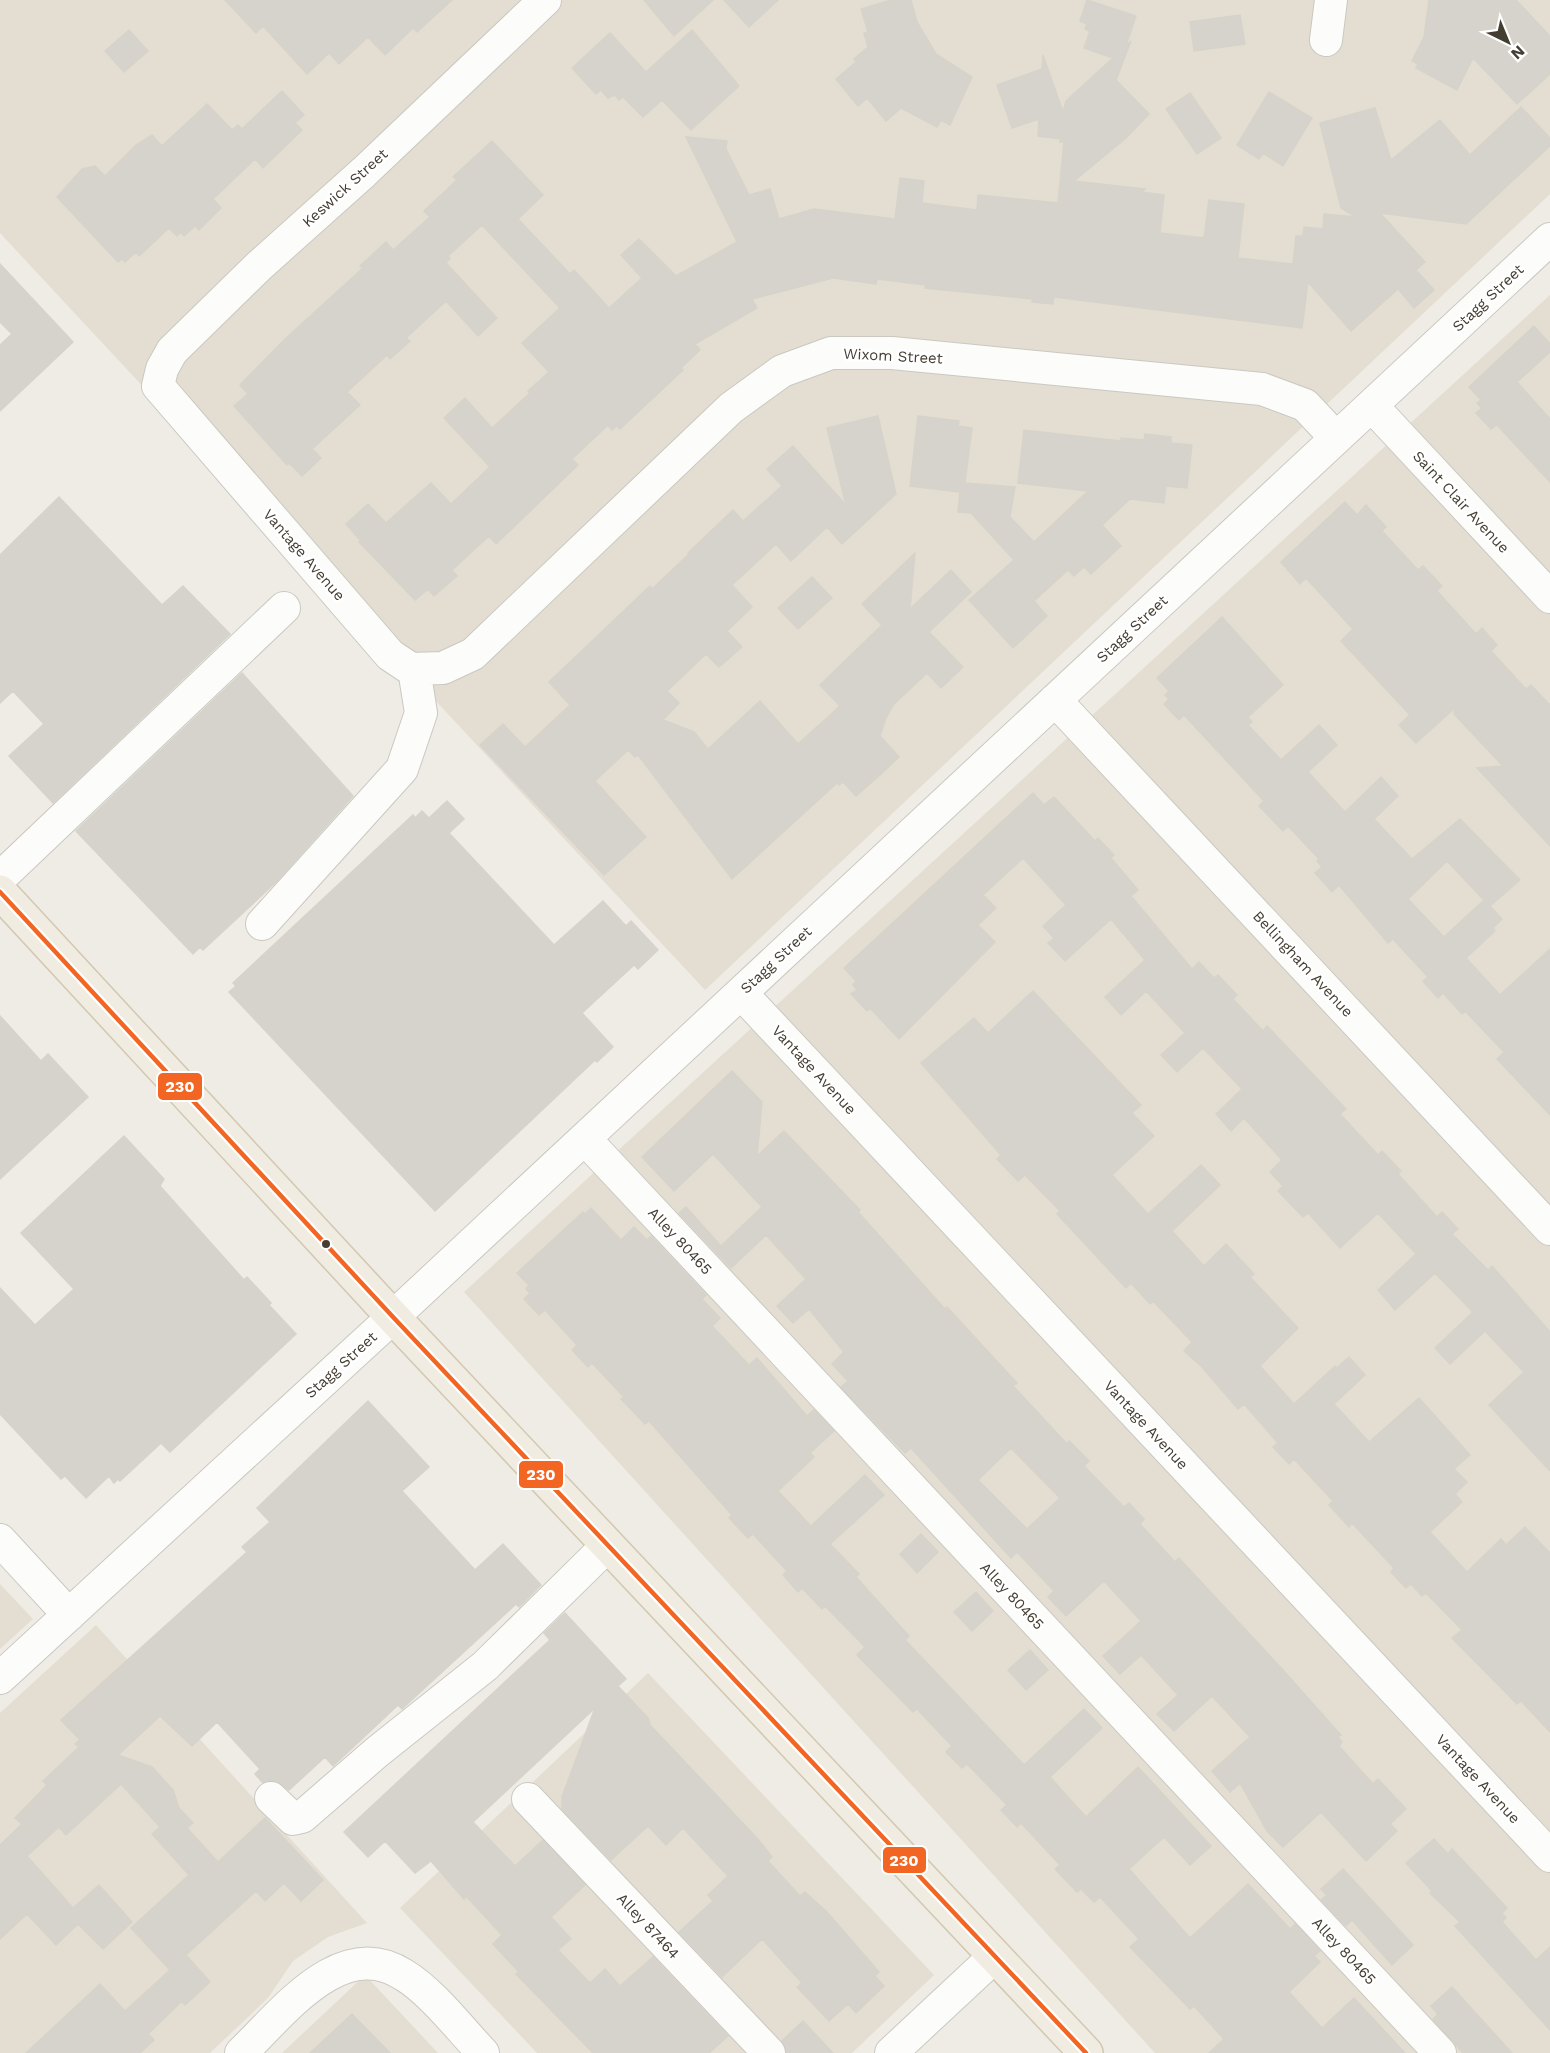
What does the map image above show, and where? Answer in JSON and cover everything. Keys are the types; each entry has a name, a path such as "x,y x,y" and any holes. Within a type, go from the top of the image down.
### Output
{"main road":[{"path":"0,892 393,1317 1086,2053"}],"street":[{"name":"Keswick Street","path":"158,386 162,369 172,351 259,266 364,172 545,0"},
{"path":"1326,40 1331,0"},
{"name":"Stagg Street","path":"0,1678 585,1139 1550,239"},
{"name":"Wixom Street","path":"414,669 443,668 473,654 731,408 782,371 831,353 892,353 1262,389 1305,405 1336,438"},
{"name":"Vantage Avenue","path":"158,386 390,655 414,669"},
{"name":"Saint Clair Avenue","path":"1372,406 1550,597"},
{"path":"0,878 284,608"},
{"path":"262,924 402,769 421,712 414,669"},
{"name":"Bellingham Avenue","path":"1055,700 1550,1229"},
{"name":"Vantage Avenue","path":"741,993 1550,1856"},
{"name":"Alley 80465","path":"585,1139 1440,2053"},
{"path":"0,1540 69,1615"},
{"path":"271,1798 293,1819 302,1817 377,1752 485,1666 608,1545"},
{"name":"Alley 87464","path":"528,1798 769,2053"},
{"path":"891,2053 994,1956"},
{"path":"241,2053 317,1982 337,1968 364,1962 388,1967 405,1975 483,2053"}],"shaded area":[{"path":"0,0 1550,0 1550,194 705,990 0,233"},
{"path":"1550,295 1550,2053 1155,2053 464,1292"},
{"path":"0,1584 33,1619 0,1649"},
{"path":"96,1625 367,1923 328,1937 293,1961 268,1998 210,2053 0,2053 0,1713"},
{"path":"648,1673 934,1975 852,2053 537,2053 400,1908"},
{"path":"365,1975 438,2053 282,2053"}],"building":[{"path":"225,0 452,0 417,32 413,28 385,55 368,37 339,64 329,53 307,74 263,26 256,33"},
{"path":"644,0 713,0 674,36"},
{"path":"724,0 778,0 749,27"},
{"path":"891,0 911,0 917,22 936,54 972,77 950,125 941,120 937,127 901,108 886,121 867,98 858,106 836,79 856,62 854,59 868,47 864,33 868,32 861,9"},
{"path":"1087,0 1136,16 1126,46 1131,41 1116,80 1149,114 1126,138 1074,181 1145,189 1141,192 1164,195 1160,233 1204,238 1209,200 1244,204 1238,258 1293,264 1296,236 1303,236 1304,227 1323,229 1324,214 1356,217 1341,208 1320,123 1375,108 1391,160 1440,120 1470,155 1521,107 1550,138 1550,146 1466,224 1380,213 1425,262 1416,270 1434,290 1414,308 1398,289 1351,331 1308,282 1302,328 1054,297 1053,304 1032,302 1032,299 925,288 926,285 877,279 876,284 833,278 752,299 757,308 695,344 700,350 681,368 683,370 620,429 617,426 612,430 608,425 572,459 578,465 496,544 489,536 452,570 457,576 434,596 428,589 415,600 359,542 361,541 346,524 368,504 386,523 431,483 451,504 490,467 444,418 465,398 492,428 530,393 528,391 549,372 522,343 560,308 482,225 448,256 450,258 446,263 497,318 478,336 446,301 406,338 410,341 390,359 387,355 347,392 360,405 312,449 321,458 302,476 289,463 287,465 234,406 248,394 240,385 285,339 363,268 360,266 386,242 393,250 430,217 424,211 457,180 453,177 492,141 543,195 518,219 570,274 574,270 609,308 642,278 621,255 639,239 676,276 737,242 686,137 727,141 726,149 749,195 770,189 779,219 814,209 895,219 900,178 924,181 922,203 977,210 978,195 1058,203 1064,142 1060,142 1061,139 1038,136 1039,119 1012,128 997,85 1042,69 1043,55 1063,112 1066,101 1113,58 1084,48 1090,31 1085,29 1087,24 1080,21"},
{"path":"1429,0 1516,0 1550,36 1550,74 1517,104 1473,58 1457,90 1416,68 1418,64 1412,61 1424,37"},
{"path":"1240,15 1245,44 1194,51 1190,22"},
{"path":"129,30 148,51 124,72 105,51"},
{"path":"692,30 739,86 691,130 662,100 643,117 623,97 619,100 615,95 608,98 601,90 596,94 572,68 610,33 646,72"},
{"path":"282,91 304,115 295,123 302,130 263,168 255,159 213,199 221,208 199,230 195,226 184,236 181,232 177,236 169,228 139,256 136,252 125,262 122,259 118,262 57,197 82,169 95,166 105,176 136,145 152,135 162,146 207,104 232,130 238,125 242,129"},
{"path":"1269,92 1312,118 1283,166 1263,153 1259,159 1237,145"},
{"path":"1190,93 1221,138 1197,154 1166,109"},
{"path":"0,264 73,342 0,411 0,345 12,334 0,322"},
{"path":"1534,326 1550,344 1550,352 1517,382 1550,419 1550,482 1497,425 1491,429 1476,413 1482,408 1477,403 1481,400 1469,387"},
{"path":"878,416 896,494 842,544 827,527 791,561 776,544 732,585 752,607 727,631 742,647 719,667 706,654 667,691 679,703 663,720 694,732 708,749 760,701 798,744 840,706 820,685 882,625 862,604 915,553 910,609 951,570 971,592 929,632 963,667 941,688 927,673 894,704 880,736 899,757 881,774 856,796 843,782 839,785 837,783 732,879 638,755 635,757 628,750 595,781 646,837 604,875 480,745 503,724 525,747 570,705 549,682 650,586 652,589 733,510 743,521 782,486 767,469 793,446 846,505 827,428"},
{"path":"918,416 959,421 958,426 972,428 965,483 1015,487 1010,517 1034,542 1088,491 1018,483 1024,430 1121,441 1121,438 1144,440 1145,434 1171,437 1171,443 1192,445 1187,488 1166,486 1164,503 1130,499 1102,525 1121,546 1091,574 1084,567 1074,576 1068,570 1034,601 1047,616 1013,648 969,600 1014,560 971,513 958,512 960,492 910,486"},
{"path":"59,497 162,605 183,586 230,634 53,803 9,756 44,724 13,691 0,703 0,555"},
{"path":"1345,502 1357,515 1366,505 1386,527 1382,531 1418,570 1423,566 1442,586 1437,591 1476,634 1482,628 1497,645 1491,651 1526,689 1531,685 1550,705 1550,846 1477,768 1503,766 1454,714 1455,708 1416,743 1399,725 1410,715 1341,641 1353,629 1306,578 1300,584 1281,562"},
{"path":"812,577 832,598 798,629 778,608"},
{"path":"1222,617 1283,685 1248,717 1252,722 1248,725 1281,760 1319,725 1337,745 1308,772 1345,812 1381,777 1398,796 1374,819 1412,859 1460,819 1520,880 1490,906 1502,919 1493,928 1495,931 1466,958 1500,995 1550,949 1550,1115 1497,1059 1504,1052 1465,1011 1462,1014 1443,993 1438,998 1423,981 1428,977 1393,939 1388,943 1339,885 1332,892 1315,873 1322,867 1317,861 1319,859 1288,826 1283,831 1259,806 1264,801 1184,715 1179,720 1164,704 1169,699 1165,695 1169,691 1157,678","holes":["1447,861 1484,900 1444,937 1408,899"]},
{"path":"242,673 353,796 276,882 203,950 200,947 193,954 76,831"},
{"path":"1033,793 1044,805 1054,797 1095,841 1098,838 1114,855 1111,858 1138,890 1131,896 1192,969 1199,962 1214,978 1218,975 1237,995 1233,999 1263,1031 1267,1026 1346,1109 1340,1114 1378,1155 1382,1151 1401,1171 1398,1174 1437,1217 1442,1212 1458,1229 1452,1234 1488,1270 1492,1266 1550,1332 1550,1471 1489,1405 1524,1372 1485,1331 1450,1364 1435,1348 1472,1313 1471,1310 1435,1273 1395,1310 1378,1290 1416,1254 1378,1213 1340,1248 1308,1213 1303,1217 1278,1191 1283,1186 1270,1172 1282,1160 1244,1118 1231,1131 1216,1114 1242,1089 1203,1048 1177,1072 1161,1055 1185,1033 1146,991 1121,1015 1105,997 1145,960 1111,919 1065,961 1048,943 1054,938 1043,926 1066,905 1023,858 983,895 996,908 978,925 995,942 899,1039 870,1008 867,1011 851,994 857,990 853,985 856,981 844,968"},
{"path":"447,801 464,819 449,833 554,945 603,901 626,926 631,921 658,950 638,969 634,965 582,1013 613,1047 597,1062 595,1060 435,1211 229,992 236,986 233,983 413,815 415,818 422,811 429,818"},
{"path":"1033,991 1141,1105 1132,1113 1154,1136 1112,1175 1148,1214 1201,1165 1220,1185 1172,1231 1204,1266 1226,1244 1254,1274 1250,1277 1298,1328 1260,1366 1294,1404 1335,1366 1337,1368 1349,1357 1365,1375 1334,1404 1369,1442 1419,1398 1470,1455 1454,1469 1467,1482 1455,1494 1462,1502 1430,1532 1467,1572 1501,1539 1506,1545 1525,1527 1550,1553 1550,1732 1521,1701 1517,1704 1452,1638 1462,1630 1426,1593 1422,1596 1411,1584 1406,1588 1391,1572 1394,1568 1352,1523 1349,1527 1329,1505 1333,1501 1294,1459 1289,1464 1273,1447 1278,1443 1244,1404 1238,1409 1201,1366 1184,1351 1192,1342 1153,1301 1150,1304 1131,1283 1126,1288 1057,1214 1060,1211 1025,1175 1018,1181 997,1159 1001,1155 921,1063 974,1018 988,1033"},
{"path":"0,1016 41,1061 48,1054 88,1097 0,1179"},
{"path":"732,1071 762,1102 757,1156 784,1131 860,1210 858,1212 945,1309 947,1307 1017,1383 1013,1386 1067,1444 1069,1441 1089,1461 1084,1466 1124,1507 1129,1503 1144,1519 1140,1524 1175,1562 1179,1558 1283,1670 1341,1735 1338,1737 1342,1742 1339,1746 1373,1784 1378,1779 1406,1809 1390,1824 1397,1831 1366,1861 1321,1812 1283,1847 1267,1831 1240,1783 1230,1792 1212,1771 1250,1737 1212,1696 1174,1731 1157,1714 1178,1695 1141,1655 1120,1674 1103,1656 1141,1621 1104,1581 1066,1616 1048,1597 1054,1591 1017,1552 1011,1558 911,1448 905,1453 841,1387 848,1381 832,1364 844,1352 809,1309 793,1323 777,1306 806,1279 766,1235 731,1268 679,1213 686,1207 721,1246 762,1207 713,1154 674,1191 642,1157","holes":["1011,1448 1060,1498 1027,1529 978,1480"]},
{"path":"124,1136 164,1179 160,1186 244,1280 247,1277 271,1303 269,1305 296,1334 170,1452 161,1443 120,1481 118,1479 114,1483 109,1476 86,1498 65,1476 61,1479 0,1414 0,1288 35,1325 74,1289 21,1233"},
{"path":"591,1208 621,1240 634,1227 647,1240 651,1236 706,1295 702,1299 720,1318 712,1326 749,1365 757,1358 807,1416 814,1410 834,1431 810,1453 814,1457 778,1491 811,1526 865,1475 884,1495 830,1544 859,1574 856,1577 909,1636 905,1640 1024,1765 1084,1709 1102,1728 1050,1777 1086,1817 1138,1767 1211,1846 1190,1865 1164,1837 1129,1869 1190,1938 1248,1884 1290,1929 1295,1924 1320,1951 1314,1956 1320,1962 1289,1992 1322,2028 1354,1998 1405,2053 1209,2053 1224,2039 1194,2006 1190,2009 1130,1947 1139,1939 1100,1897 1094,1902 1081,1889 1077,1892 1055,1869 1060,1865 1021,1823 1017,1827 1001,1810 1007,1805 967,1764 962,1768 946,1752 952,1746 917,1709 913,1712 857,1655 865,1647 825,1606 822,1609 802,1588 798,1592 783,1575 787,1571 753,1534 748,1538 729,1518 732,1515 649,1421 645,1424 621,1399 624,1397 592,1363 588,1367 572,1350 577,1345 545,1310 539,1315 524,1299 530,1293 526,1289 529,1285 517,1273 583,1212 585,1214"},
{"path":"368,1401 429,1467 402,1491 475,1570 503,1544 541,1585 519,1607 516,1604 402,1709 398,1705 333,1766 325,1757 289,1790 276,1781 263,1783 255,1774 260,1769 217,1722 192,1746 160,1716 118,1755 152,1767 173,1790 179,1808 193,1823 187,1828 218,1862 265,1818 323,1880 301,1901 284,1883 265,1901 256,1891 186,1955 210,1982 185,2005 182,2001 148,2034 154,2040 140,2053 26,2053 100,1984 125,2011 170,1970 131,1928 189,1875 152,1834 160,1827 121,1784 66,1835 59,1827 27,1856 73,1908 99,1885 132,1922 103,1949 78,1924 56,1945 27,1914 0,1939 0,1845 22,1824 15,1818 47,1785 43,1781 79,1747 75,1744 80,1740 61,1720 247,1552 242,1547 270,1522 257,1508"},
{"path":"921,1534 938,1552 917,1573 900,1554"},
{"path":"976,1592 993,1611 972,1631 954,1612"},
{"path":"565,1613 626,1679 618,1686 648,1718 650,1725 757,1838 772,1857 768,1861 800,1896 805,1892 827,1912 879,1972 875,1976 884,1986 856,2013 848,2004 829,2021 797,1987 802,1983 762,1939 722,1977 679,1932 713,1901 708,1895 728,1876 683,1828 666,1845 648,1826 611,1860 562,1809 562,1797 595,1708 473,1822 515,1866 543,1840 585,1885 551,1917 571,1939 558,1950 590,1983 605,1969 620,1986 653,1957 728,2036 709,2053 593,2053 516,1974 519,1972 493,1944 502,1935 466,1896 464,1899 431,1861 415,1873 385,1841 368,1857 344,1832 550,1640 544,1633"},
{"path":"1030,1650 1048,1670 1026,1690 1008,1670"},
{"path":"1434,1839 1448,1854 1452,1849 1507,1908 1502,1913 1506,1918 1502,1922 1536,1960 1550,1947 1550,2030 1455,1926 1460,1922 1430,1893 1432,1891 1406,1863"},
{"path":"1343,1869 1413,1945 1392,1965 1352,1920 1346,1926 1321,1900 1327,1895 1321,1889"},
{"path":"1452,1987 1512,2053 1463,2053 1433,2019 1438,2014 1431,2006"},
{"path":"352,2014 390,2053 310,2053"},
{"path":"803,2021 833,2053 786,2053 782,2041"}],"transit line":[{"name":"230","path":"0,892 393,1317 1086,2053"}]}
